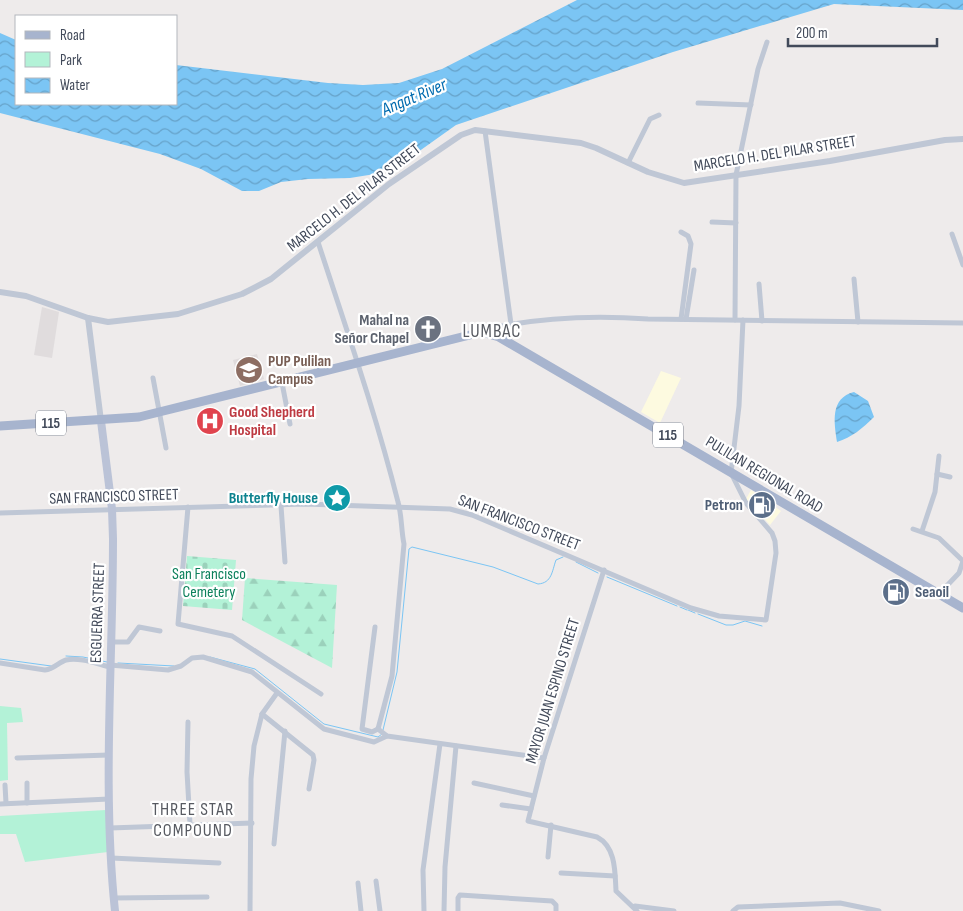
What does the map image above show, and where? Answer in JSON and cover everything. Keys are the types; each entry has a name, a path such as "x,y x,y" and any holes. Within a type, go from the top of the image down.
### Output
{"main road":[{"name":"115","path":"0,426 139,417 482,332"},
{"name":"PULILAN REGIONAL ROAD","path":"482,332 499,337 963,608"},
{"name":"ESGUERRA STREET","path":"101,420 112,509 113,601 110,666 109,799 115,911"}],"street":[{"path":"735,320 736,174 758,69 767,42"},
{"path":"698,103 751,105"},
{"path":"628,163 650,119 659,116"},
{"name":"MARCELO H. DEL PILAR STREET","path":"0,292 26,296 88,318 108,322 178,314 222,301 258,288 410,169 461,136 475,130 581,144 596,148 677,182 696,182 736,174 830,161 945,140 963,140"},
{"path":"485,131 511,324"},
{"path":"712,222 736,223"},
{"path":"680,232 688,236 691,244 684,319"},
{"path":"952,234 963,265"},
{"path":"318,242 358,363 399,505 400,527 404,544 400,606 392,676 378,729 372,732 362,728 375,627"},
{"path":"684,319 694,270"},
{"path":"854,279 858,322"},
{"path":"759,284 762,321"},
{"path":"482,332 487,329 511,324 557,317 603,316 762,321 963,323"},
{"name":"ESGUERRA STREET","path":"88,318 101,420"},
{"path":"731,473 740,397 743,320"},
{"path":"153,378 166,448"},
{"path":"282,383 290,424"},
{"path":"922,531 933,500 939,456"},
{"name":"SAN FRANCISCO STREET","path":"0,513 305,504 399,505 450,509 472,515 692,608 719,616 766,620 776,553 775,540 772,533 746,503 731,473"},
{"path":"937,474 950,477"},
{"path":"281,506 285,562"},
{"path":"188,507 178,624 232,636 321,694"},
{"path":"913,528 939,538 963,561 959,573 939,594"},
{"name":"MAYOR JUAN ESPINO STREET","path":"551,826 528,820 544,758 604,570"},
{"path":"111,642 128,642 139,627 160,631"},
{"path":"0,663 45,670 51,669 64,661 80,660 110,666 168,670 181,666 192,658 203,658 250,670 324,729 374,742 387,736"},
{"path":"250,911 251,778 254,746 262,714 277,693"},
{"path":"262,714 314,756 309,789"},
{"path":"188,722 186,772 190,824"},
{"path":"378,729 387,736 544,758"},
{"path":"274,844 285,731"},
{"path":"424,911 423,870 440,744"},
{"path":"444,911 444,876 456,746"},
{"path":"17,758 109,755"},
{"path":"27,783 27,803"},
{"path":"474,783 534,796"},
{"path":"5,785 3,803 109,799"},
{"path":"502,805 531,809"},
{"path":"110,828 252,823"},
{"path":"548,856 551,826 603,841 612,857 616,876 616,891 636,909 674,911"},
{"path":"111,858 219,862"},
{"path":"561,873 616,876"},
{"path":"376,881 380,911"},
{"path":"358,883 361,911"},
{"path":"458,911 458,898 460,895 552,901 556,905 556,911"},
{"path":"114,898 208,897"},
{"path":"733,911 738,907 840,903 879,911"}],"shaded area":[{"path":"42,307 59,312 52,358 34,355"},
{"name":"PUP Pulilan Campus","path":"257,354 264,379 240,386 233,360"},
{"path":"661,371 681,378 660,423 641,412"},
{"name":"Petron","path":"751,490 781,511 770,525 746,499"}],"green space":[{"name":"San Francisco Cemetery","path":"187,556 236,560 232,610 183,606"},
{"path":"245,578 337,585 332,668 242,620"},
{"path":"0,706 21,708 23,722 7,723 8,780 0,781"},
{"path":"106,810 108,852 25,862 16,834 0,834 0,816"}],"water":[{"name":"Angat River","path":"577,0 963,0 963,10 834,4 673,52 456,125 418,152 375,174 350,178 281,182 259,191 242,191 201,169 160,154 0,113 0,33 15,40 15,105 178,105 178,65 328,83 363,85 399,83 442,69"},
{"path":"854,392 868,401 874,417 857,432 837,442 835,412 837,405 846,395"}],"waterway":[{"path":"383,730 397,672 409,549 412,547 493,567 538,584 549,579 556,560 563,557"},
{"path":"576,562 598,573"},
{"path":"607,577 677,606"},
{"path":"680,607 687,610"},
{"path":"688,610 695,613"},
{"path":"698,614 726,625 745,621 762,626"},
{"path":"66,656 107,662"},
{"path":"210,657 255,669 324,724 378,737 382,734"},
{"path":"0,659 51,666"},
{"path":"118,663 174,666"}],"place":[{"name":"Mahal na Señor Chapel","path":"428,329"},
{"name":"PUP Pulilan Campus","path":"249,370"},
{"name":"Good Shepherd Hospital","path":"210,421"},
{"name":"Butterfly House","path":"337,498"},
{"name":"Petron","path":"762,505"},
{"name":"Seaoil","path":"896,592"}],"district":[{"name":"LUMBAC","path":"492,331"},
{"name":"THREE STAR COMPOUND","path":"193,820"}]}
